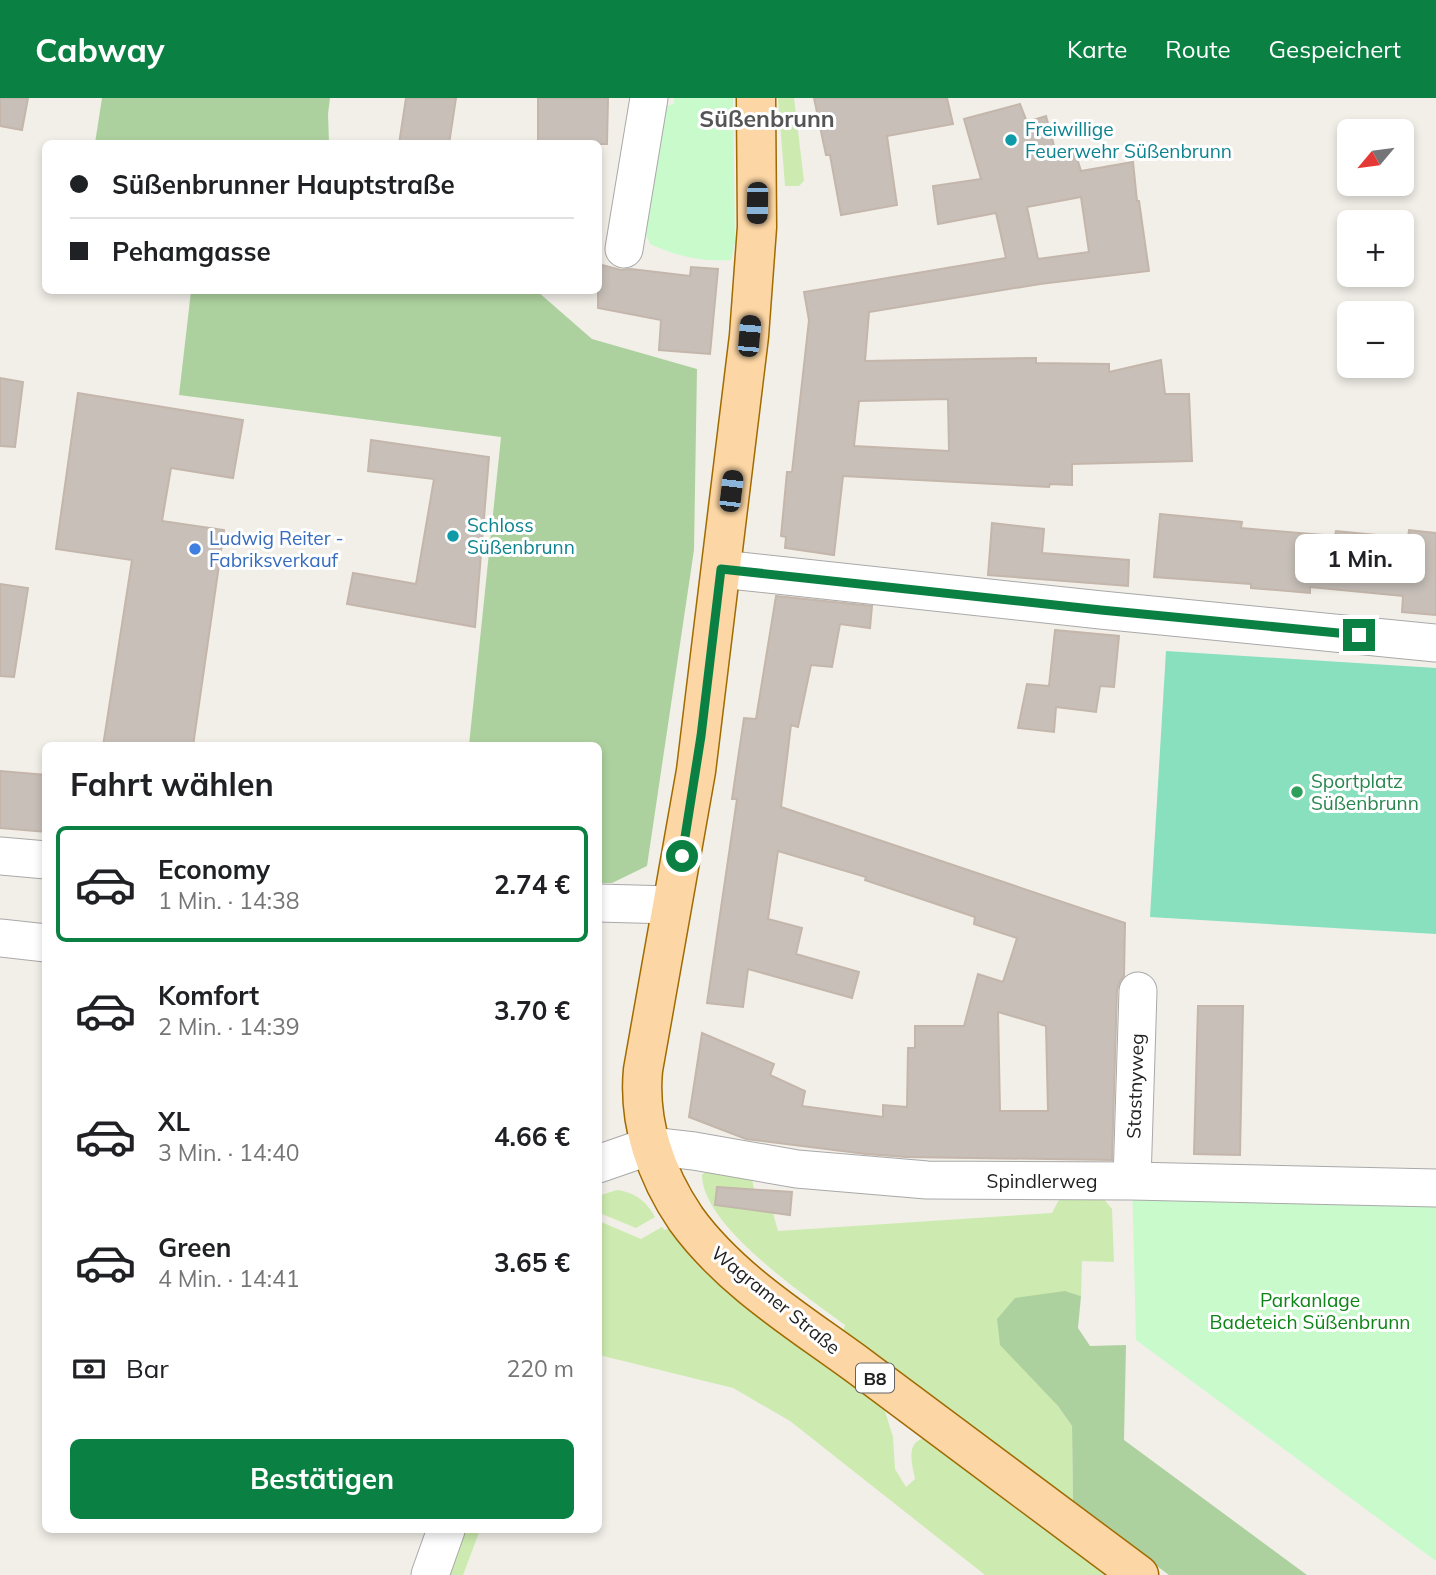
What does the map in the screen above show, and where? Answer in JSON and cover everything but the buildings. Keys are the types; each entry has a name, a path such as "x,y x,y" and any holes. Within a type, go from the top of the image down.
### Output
{"main road":[{"name":"B8","path":"650,1146 642,1103 642,1078 696,771 753,287 758,179 756,98"},
{"name":"Wagramer Straße","path":"650,1146 674,1200 698,1235 727,1265 808,1329 1139,1575"}],"street":[{"path":"624,249 649,98"},
{"path":"721,569 1436,643"},
{"path":"0,856 42,860"},
{"path":"602,903 673,905"},
{"path":"0,938 42,943"},
{"name":"Stastnyweg","path":"1132,1181 1138,991"},
{"path":"602,1163 650,1146"},
{"name":"Spindlerweg","path":"650,1146 797,1169 927,1180 1132,1181 1436,1188"},
{"path":"430,1575 445,1533"}],"green space":[{"path":"102,98 330,98 329,140 95,140"},
{"path":"674,98 733,98 735,242 731,260 689,257 650,244 635,211 650,110 674,104"},
{"path":"778,98 794,98 804,181 799,186 785,186"},
{"path":"191,294 540,294 592,339 697,369 694,550 647,866 612,883 602,883 602,742 469,742 501,437 179,395"},
{"name":"Sportplatz Süßenbrunn","path":"1166,651 1436,668 1436,934 1150,917"},
{"path":"708,1169 751,1174 754,1189 753,1210 773,1213 778,1231 1052,1213 1062,1194 1103,1198 1112,1209 1114,1262 1082,1261 1081,1296 1065,1291 1058,1406 1072,1426 1073,1504 843,1332 845,1325 759,1258 719,1216 707,1195 702,1175"},
{"name":"Parkanlage Badeteich Süßenbrunn","path":"1132,1181 1436,1188 1436,1561 1136,1340"},
{"path":"617,1190 630,1193 648,1206 655,1217 636,1228 602,1214 602,1195"},
{"path":"602,1222 641,1239 662,1227 668,1229 696,1264 722,1288 884,1408 893,1437 895,1469 906,1487 915,1479 912,1449 919,1440 925,1438 1108,1575 985,1575 790,1421 733,1388 602,1356"},
{"path":"1065,1291 1081,1296 1078,1328 1090,1346 1126,1345 1124,1440 1307,1575 1169,1575 1073,1504 1072,1426 1058,1406 1000,1345 997,1319 1015,1298"},
{"path":"462,1533 479,1533 463,1575 447,1575"}],"place":[{"name":"Freiwillige Feuerwehr Süßenbrunn","path":"1011,140"},
{"name":"Schloss Süßenbrunn","path":"453,536"},
{"name":"Ludwig Reiter - Fabriksverkauf","path":"195,549"},
{"name":"Sportplatz Süßenbrunn","path":"1297,792"}],"district":[{"name":"Süßenbrunn","path":"767,118"}],"route":[{"path":"682,856 701,736 721,569 1359,635"}]}
